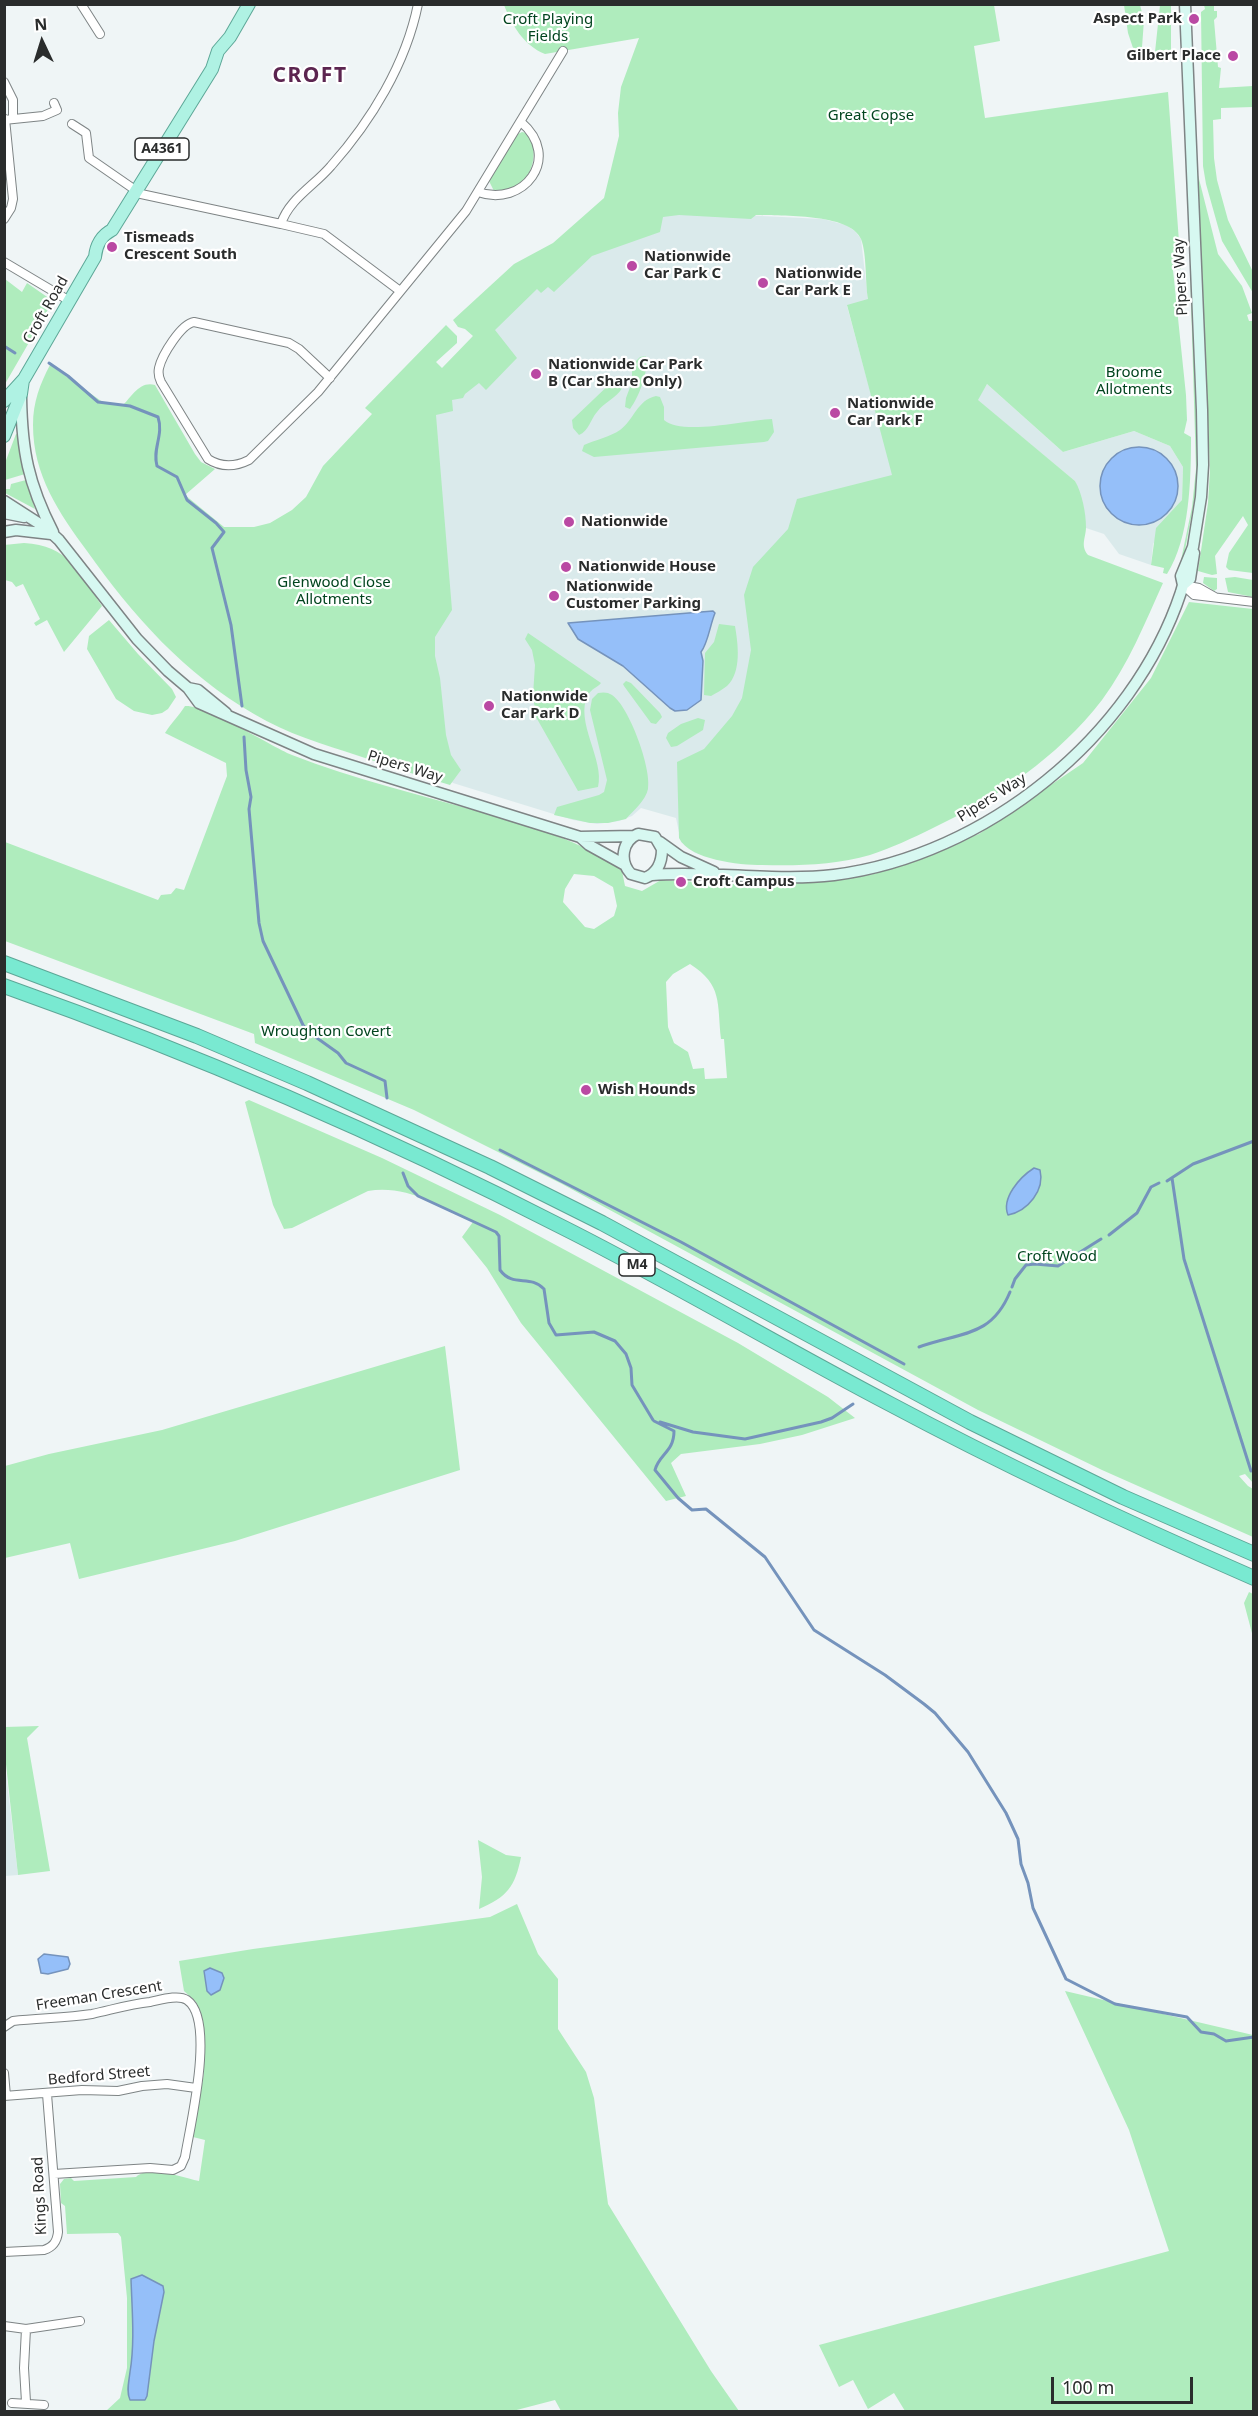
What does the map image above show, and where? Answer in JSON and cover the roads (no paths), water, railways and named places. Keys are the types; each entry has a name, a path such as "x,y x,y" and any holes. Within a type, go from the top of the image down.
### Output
{"highway":[{"name":"M4","path":"4,963 197,1036 347,1101 490,1167 613,1228 970,1422 1123,1497 1254,1554"},
{"name":"M4","path":"4,986 188,1056 319,1112 456,1175 643,1269 876,1397 1009,1465 1254,1578"}],"main road":[{"name":"Croft Road","path":"4,401 24,379 95,256 103,253 112,238 112,230 135,192 212,69 220,63 229,47 230,38 249,4"},
{"name":"Pipers Way","path":"652,874 717,873 789,878 854,872 916,855 991,818 1056,772 1106,722 1134,684 1162,636 1183,585 1190,579 1202,486 1203,454 1185,4"},
{"name":"Croft Road","path":"4,436 21,394 24,379"},
{"path":"21,394 22,439 26,465 36,498 54,535"},
{"name":"Pipers Way","path":"4,501 54,535 143,646 188,688 199,703 227,713 314,754 580,837 634,836"},
{"name":"Pipers Way","path":"4,513 28,518"},
{"path":"4,532 20,530 54,535"},
{"path":"646,834 659,841 662,857 658,867 645,878 631,874 623,858 626,843 634,836 646,834"},
{"name":"Pipers Way","path":"580,837 589,845 625,865"},
{"name":"Pipers Way","path":"659,841 681,856 717,873"}],"street":[{"path":"81,4 100,34"},
{"path":"281,224 291,203 316,183 335,162 375,107 390,81 407,42 418,4"},
{"path":"330,378 299,349 289,343 194,322 182,327 162,361 159,372 161,382 204,454 214,462 230,466 239,465 259,452 330,378 459,219 478,192 564,51"},
{"path":"4,82 13,100 8,119 13,200 4,219"},
{"path":"8,119 46,116 57,110 54,103"},
{"path":"478,192 492,195 510,193 519,189 533,175 538,160 538,144 534,135 521,122"},
{"path":"72,124 87,133 89,158 130,185 135,192 324,234 400,291"},
{"path":"4,262 68,300"},
{"path":"1183,585 1194,595 1254,602"},
{"name":"Freeman Crescent","path":"4,2027 14,2021 89,2014 133,2004 182,1998 193,2007 199,2027 201,2053 185,2157 181,2166 176,2169 150,2168 54,2174"},
{"path":"4,2073 5,2096"},
{"name":"Bedford Street","path":"5,2096 82,2090 118,2091 167,2084 196,2088"},
{"name":"Kings Road","path":"4,2253 44,2250 50,2248 56,2241 58,2232 47,2094"},
{"path":"4,2326 26,2329 80,2321"},
{"path":"26,2329 24,2368 26,2402"},
{"path":"12,2403 26,2402 44,2405"}],"water":[{"path":"1139,447 1154,450 1167,458 1175,471 1178,486 1175,501 1167,514 1154,522 1139,525 1124,522 1111,514 1103,501 1100,486 1103,471 1111,458 1124,450"},
{"path":"713,611 715,613 701,652 703,661 701,700 687,710 675,711 623,666 578,639 568,623"},
{"path":"1034,1168 1040,1170 1041,1178 1037,1192 1022,1209 1008,1215 1009,1195 1018,1182"},
{"path":"44,1954 68,1957 70,1964 68,1969 48,1974 41,1973 38,1959"},
{"path":"210,1968 222,1973 224,1978 220,1990 211,1995 207,1991 204,1971"},
{"path":"142,2275 163,2286 164,2292 154,2341 147,2396 145,2400 130,2400 128,2386 133,2338 131,2279"}],"waterway":[{"path":"4,346 15,353"},
{"path":"49,363 98,402 130,406 158,417 160,430 156,454 157,466 177,477 187,500 224,532 212,548 231,625 242,706"},
{"path":"244,737 246,770 251,797 249,809 259,923 263,941 303,1025 310,1033 338,1053 346,1063 385,1081 387,1098"},
{"path":"1167,1181 1193,1164 1254,1141"},
{"path":"500,1150 681,1242 904,1364"},
{"path":"403,1173 408,1186 418,1196 496,1232 499,1236 500,1270 510,1278 533,1282 544,1289 549,1323 556,1335 594,1332 615,1341 626,1354 631,1368 632,1385 653,1420"},
{"path":"1172,1178 1184,1259 1251,1471"},
{"path":"1109,1235 1137,1213 1151,1187 1159,1183"},
{"path":"1012,1287 1026,1265 1058,1266 1101,1239"},
{"path":"919,1347 984,1326 994,1318 1010,1292"},
{"path":"660,1422 693,1432 745,1439 821,1422 832,1418 853,1404"},
{"path":"654,1421 674,1431 672,1444 655,1470 678,1498 692,1510 706,1509 765,1557 814,1630 885,1675 924,1704 935,1713 968,1752 1006,1813 1018,1839 1021,1864 1033,1908 1066,1979 1115,2004 1187,2017 1201,2032 1214,2034 1226,2041 1254,2037"}],"place":[{"name":"Aspect Park","path":"1194,19"},
{"name":"Gilbert Place","path":"1233,56"},
{"name":"Tismeads Crescent South","path":"112,247"},
{"name":"Nationwide Car Park C","path":"632,266"},
{"name":"Nationwide Car Park E","path":"763,283"},
{"name":"Nationwide Car Park B (Car Share Only)","path":"536,374"},
{"name":"Nationwide Car Park F","path":"835,413"},
{"name":"Nationwide","path":"569,522"},
{"name":"Nationwide House","path":"566,567"},
{"name":"Nationwide Customer Parking","path":"554,596"},
{"name":"Nationwide Car Park D","path":"489,706"},
{"name":"Croft Campus","path":"681,882"},
{"name":"Wish Hounds","path":"586,1090"}],"district":[{"name":"CROFT","path":"310,76"}],"park label":[{"name":"Croft Playing Fields","path":"548,28"},
{"name":"Great Copse","path":"871,116"},
{"name":"Broome Allotments","path":"1134,382"},
{"name":"Glenwood Close Allotments","path":"334,592"},
{"name":"Wroughton Covert","path":"326,1032"},
{"name":"Croft Wood","path":"1057,1257"}]}
